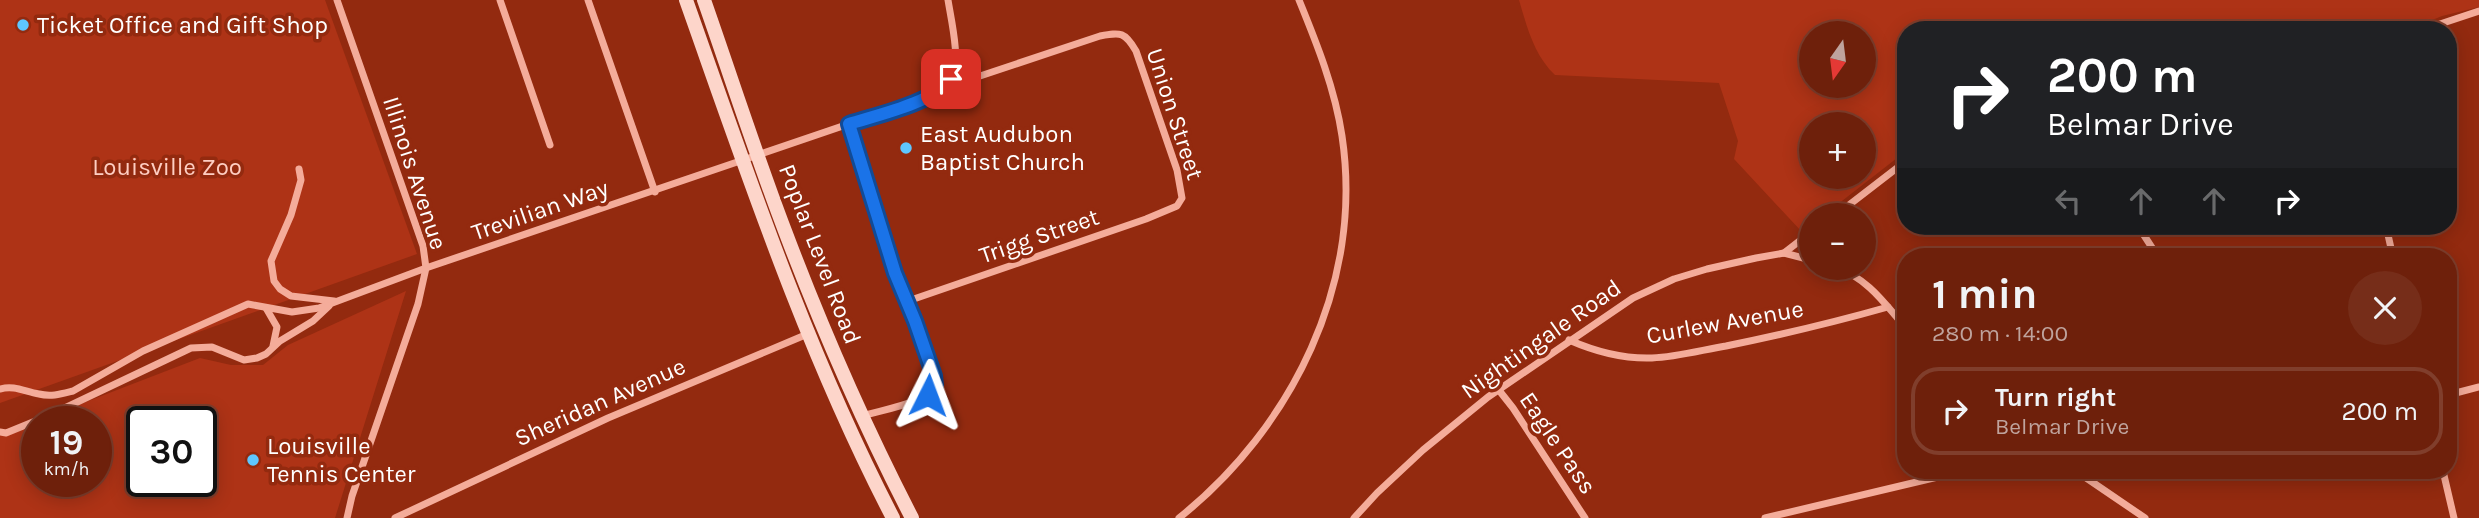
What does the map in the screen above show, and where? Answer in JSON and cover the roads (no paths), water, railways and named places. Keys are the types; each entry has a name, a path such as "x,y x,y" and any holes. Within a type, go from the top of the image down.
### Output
{"main road":[{"name":"Poplar Level Road","path":"686,0 808,333 856,446 893,518"},
{"name":"Poplar Level Road","path":"704,0 758,156 824,327 862,416 912,518"}],"street":[{"name":"Illinois Avenue","path":"337,0 423,246 426,268 418,304 352,496 347,518"},
{"path":"500,0 550,145"},
{"path":"588,0 655,192"},
{"path":"943,89 954,74 954,37 948,0"},
{"path":"1179,518 1226,476 1281,408 1314,344 1338,264 1345,222 1346,178 1342,139 1328,77 1299,0"},
{"path":"2449,21 2479,11"},
{"name":"Trevilian Way","path":"0,388 12,387 36,394 73,391 143,351 247,304 292,312 306,311 1100,36 1118,33 1128,39"},
{"name":"Union Street","path":"1128,39 1136,51 1177,170 1183,192 1180,202"},
{"path":"849,124 895,273 908,301 935,385 928,395 922,398 862,416"},
{"path":"1852,203 1897,168"},
{"path":"299,169 301,180 291,215 271,261 274,281 291,296 335,301"},
{"name":"Trigg Street","path":"908,301 1146,219 1170,210 1180,202"},
{"path":"1784,253 1799,241"},
{"path":"1784,253 1799,257"},
{"name":"Nightingale Road","path":"1354,518 1423,450 1498,389 1633,298 1674,279 1707,269 1784,253"},
{"path":"1861,280 1897,318"},
{"name":"Trevilian Way","path":"2,431 50,415 191,348 212,347 244,360 266,354 313,321 335,301"},
{"name":"Curlew Avenue","path":"1569,340 1590,349 1621,355 1650,358 1674,356 1765,338 1888,307"},
{"path":"266,308 277,327 273,347"},
{"name":"Sheridan Avenue","path":"395,518 608,418 824,327"},
{"path":"2457,392 2479,387"},
{"name":"Eagle Pass","path":"1498,389 1585,518"},
{"path":"1765,518 1929,479"},
{"path":"2088,479 2145,518"},
{"path":"2445,479 2454,518"}],"place":[{"name":"Ticket Office and Gift Shop","path":"23,25"},
{"name":"East Audubon Baptist Church","path":"906,148"},
{"name":"Louisville Tennis Center","path":"253,460"}],"park label":[{"name":"Louisville Zoo","path":"167,167"}]}
